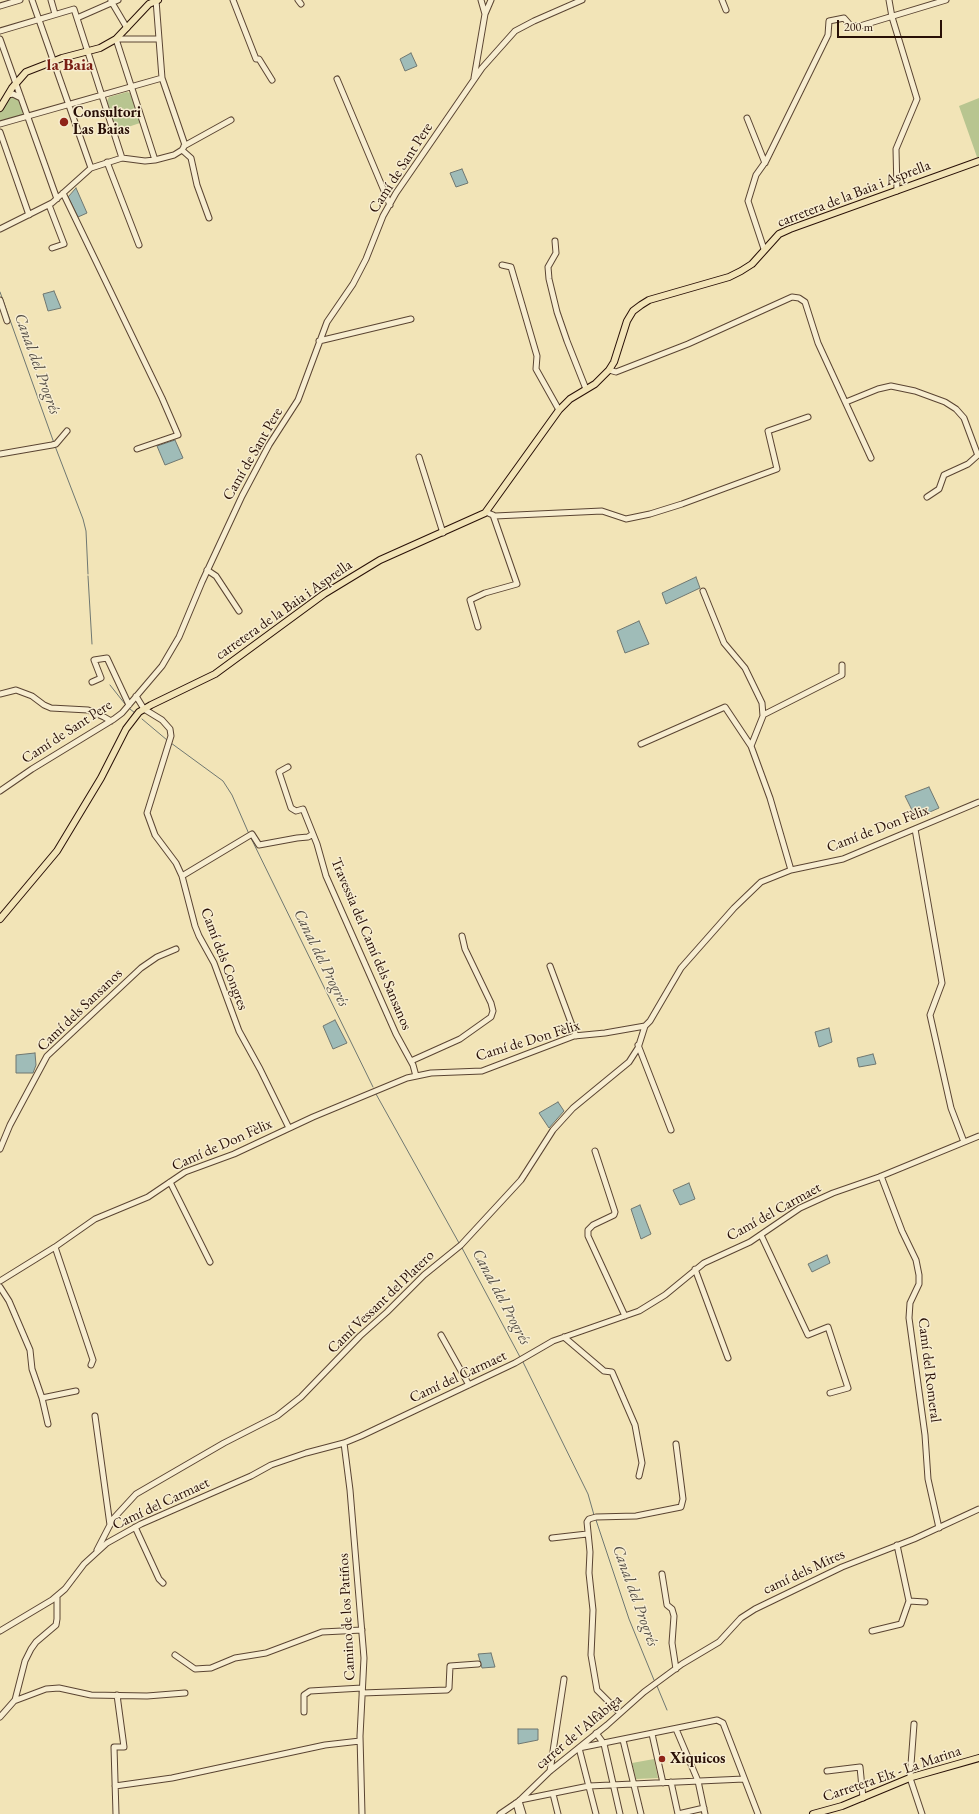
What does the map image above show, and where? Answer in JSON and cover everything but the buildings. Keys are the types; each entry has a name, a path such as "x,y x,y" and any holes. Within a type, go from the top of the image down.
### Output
{"main road":[{"path":"0,108 16,83 26,72 54,61 100,48 116,39 149,4 157,0"},
{"name":"carretera de la Baia i Asprella","path":"0,919 56,851 101,778 133,718 144,709 215,674 335,587 380,560 479,517 486,512 559,410 570,399 595,384 610,370 627,321 633,311 649,300 729,277 752,264 779,234 790,229 979,161"},
{"name":"Carretera Elx - La Marina","path":"813,1814 842,1806 910,1778 979,1758"}],"street":[{"path":"0,6 20,0"},
{"path":"32,0 91,168"},
{"path":"51,0 55,14"},
{"path":"157,0 162,78 184,147 191,158 197,185 209,218"},
{"path":"233,0 256,59 259,59 272,80"},
{"path":"481,0 485,14"},
{"path":"473,81 485,14 491,0"},
{"name":"Camí de Sant Pere","path":"0,791 32,769 111,721 129,705 170,654 179,638 207,570 239,502 269,445 298,400 327,322 353,284 390,205 473,81 488,61 515,31 582,0"},
{"path":"722,0 726,10"},
{"path":"889,0 892,17 917,99 896,148 897,191"},
{"path":"764,249 748,201 756,175 765,163 829,32 829,22 844,18 851,26 860,26 946,0"},
{"path":"77,18 114,1 127,28"},
{"path":"0,31 73,9 122,158"},
{"path":"0,39 57,199"},
{"path":"155,160 116,39 159,39"},
{"path":"13,74 26,72"},
{"path":"0,124 162,78"},
{"path":"337,79 390,205"},
{"path":"8,95 17,95 21,98"},
{"path":"747,118 765,163"},
{"path":"0,229 57,199 91,168 122,158 155,160 174,155 184,147 231,120"},
{"path":"0,132 29,215"},
{"path":"107,162 139,245"},
{"path":"62,193 105,277 130,334 162,398 178,435 137,449"},
{"path":"48,205 64,244 52,248"},
{"path":"555,241 556,253 548,267 549,279 557,312 586,389"},
{"path":"502,265 511,266 537,356 536,370 559,410"},
{"path":"610,370 616,372 688,344 792,298 799,298 805,302 818,343 871,458"},
{"path":"0,300 7,321"},
{"path":"319,341 411,319"},
{"path":"846,402 878,389 891,386 915,391 945,402 956,409 964,418 977,453 979,454 968,464 944,475 939,489 927,497"},
{"path":"486,512 493,515 518,516 602,511 626,519 682,504 777,469 768,431 808,417"},
{"path":"0,454 52,446 56,444 67,430"},
{"path":"419,457 443,533"},
{"path":"478,627 470,600 485,592 517,584 493,515"},
{"path":"207,570 216,576 239,611"},
{"path":"703,592 724,643 745,668 758,693 763,715 751,746"},
{"path":"92,682 101,678 94,660 107,658 129,705"},
{"path":"763,715 842,675 842,665"},
{"path":"0,694 16,690 32,696 50,708 88,710 111,721"},
{"name":"Camí dels Congres","path":"136,696 144,709 167,724 170,729 170,736 147,813 155,835 176,863 182,876 195,926 214,963 239,1032 260,1069 289,1128"},
{"path":"641,744 725,707 751,746 770,798 791,870"},
{"name":"Travessia del Camí dels Sansanos","path":"288,767 278,772 291,808 296,811 303,809 313,834 326,876 396,1034 411,1061 416,1076"},
{"name":"Camí de Don Fèlix","path":"0,1281 55,1248 95,1219 148,1197 185,1172 234,1154 289,1128 407,1078 431,1073 482,1071 549,1044 576,1036 605,1033 644,1026 650,1021 682,968 734,908 761,882 791,870 843,859 979,802"},
{"path":"915,829 942,983 930,1015 951,1108 964,1142"},
{"path":"182,876 252,834 259,845 308,837 313,834"},
{"path":"411,1061 460,1039 491,1017 493,1011 491,1003 465,949 462,936"},
{"name":"Camí dels Sansanos","path":"0,1149 10,1125 47,1056 141,968 156,957 176,949"},
{"path":"550,966 576,1036"},
{"name":"Camí Vessant del Platero","path":"96,1553 110,1524 136,1494 224,1443 277,1416 301,1397 424,1275 461,1245 521,1180 553,1130 573,1108 629,1062 638,1045 644,1026"},
{"path":"638,1045 671,1130"},
{"name":"Camí del Carmaet","path":"0,1631 57,1596 107,1543 135,1527 251,1476 271,1465 306,1453 344,1443 515,1363 553,1341 639,1311 660,1298 695,1269 714,1257 750,1242 789,1215 815,1201 979,1136"},
{"path":"595,1151 615,1212 614,1215 588,1230 588,1236 625,1316"},
{"name":"Camí del Romeral","path":"881,1176 916,1260 919,1275 919,1284 910,1303 909,1318 925,1435 928,1479 939,1528"},
{"path":"170,1182 210,1262"},
{"path":"761,1235 808,1335 828,1327 848,1388 830,1393"},
{"path":"55,1248 93,1360 91,1365"},
{"path":"695,1269 728,1358"},
{"path":"0,1287 9,1301 30,1350 32,1369 42,1398 48,1424"},
{"path":"441,1335 469,1385"},
{"path":"564,1337 604,1371 612,1372 637,1432 642,1463 639,1476"},
{"path":"42,1398 76,1391"},
{"path":"95,1416 110,1524"},
{"name":"Camino de los Patiños","path":"344,1443 350,1490 364,1658 360,1741 362,1814"},
{"path":"620,1713 597,1690 591,1655 593,1610 587,1522 589,1519 636,1516 681,1506 683,1499 676,1444"},
{"name":"camí dels Mires","path":"655,1684 714,1645 741,1618 766,1603 842,1567 939,1528 979,1509"},
{"path":"135,1527 159,1579 163,1583"},
{"path":"552,1538 588,1534"},
{"path":"872,1631 901,1624 909,1601 897,1545"},
{"path":"662,1574 667,1605 672,1609 674,1616 672,1642 676,1669"},
{"path":"0,1717 14,1701 19,1689 25,1661 31,1649 36,1642 56,1625 57,1596"},
{"path":"909,1601 925,1602"},
{"path":"175,1655 195,1669 211,1668 235,1658 266,1653 322,1632 362,1630"},
{"path":"304,1712 304,1695 310,1691 447,1690 449,1688 450,1666 478,1664"},
{"path":"550,1772 564,1678"},
{"name":"carrer de l'Alfàbiga","path":"518,1802 550,1772 655,1684"},
{"path":"14,1701 46,1689 59,1688 91,1695 147,1696 185,1693"},
{"path":"116,1814 114,1747 124,1747 117,1695"},
{"path":"596,1814 579,1748 720,1721 758,1814"},
{"path":"914,1724 910,1778 922,1814"},
{"path":"671,1782 678,1814 704,1811 698,1781 676,1729"},
{"path":"596,1734 604,1744 620,1814"},
{"path":"652,1734 663,1783"},
{"path":"623,1740 641,1814"},
{"path":"115,1786 172,1778 326,1745 360,1741"},
{"path":"827,1771 860,1767 863,1798"},
{"path":"500,1814 518,1802 589,1786 744,1779"},
{"path":"553,1794 558,1814"},
{"path":"518,1802 519,1814"},
{"path":"518,1802 523,1814"}],"green space":[{"path":"127,92 130,93 140,123 116,131 107,101 109,97"},
{"path":"10,95 18,97 24,112 22,115 0,122 0,112"},
{"path":"979,98 979,157 977,157 959,106"},
{"path":"654,1759 658,1778 636,1779 632,1763"}],"water":[{"path":"411,53 417,66 405,71 400,59"},
{"path":"462,169 468,183 456,187 450,173"},
{"path":"76,188 87,213 78,217 68,197"},
{"path":"54,291 61,308 48,311 43,294"},
{"path":"175,440 183,458 165,465 157,446"},
{"path":"696,577 700,588 666,604 662,593"},
{"path":"639,621 649,644 625,653 617,631"},
{"path":"929,787 939,808 916,818 905,796"},
{"path":"335,1020 347,1043 333,1049 323,1026"},
{"path":"829,1028 832,1042 819,1047 815,1032"},
{"path":"35,1053 36,1065 33,1073 16,1073 16,1055"},
{"path":"873,1054 876,1064 859,1067 857,1058"},
{"path":"558,1102 564,1111 549,1128 539,1113"},
{"path":"689,1183 695,1199 680,1205 673,1190"},
{"path":"640,1205 651,1234 641,1239 631,1209"},
{"path":"827,1255 830,1263 812,1272 808,1264"},
{"path":"491,1653 495,1667 482,1668 478,1654"},
{"path":"518,1729 538,1729 538,1740 518,1744"}],"waterway":[{"name":"Canal del Progrés","path":"0,292 54,443"},
{"name":"Canal del Progrés","path":"55,446 83,519 86,531 88,574"},
{"name":"Canal del Progrés","path":"88,576 92,644"},
{"name":"Canal del Progrés","path":"110,685 125,704"},
{"name":"Canal del Progrés","path":"130,709 135,713"},
{"name":"Canal del Progrés","path":"142,719 167,740"},
{"name":"Canal del Progrés","path":"171,743 223,781 232,795 249,834"},
{"name":"Canal del Progrés","path":"251,838 373,1087"},
{"name":"Canal del Progrés","path":"376,1094 459,1243"},
{"name":"Canal del Progrés","path":"462,1248 520,1357"},
{"name":"Canal del Progrés","path":"523,1362 588,1494 594,1515"},
{"name":"Canal del Progrés","path":"596,1520 629,1619 654,1680"},
{"name":"Canal del Progrés","path":"657,1686 667,1710"}],"place":[{"name":"Consultori Las Baias","path":"64,122"},
{"name":"Xiquicos","path":"662,1759"}],"district":[{"name":"la Baia","path":"70,65"}]}
